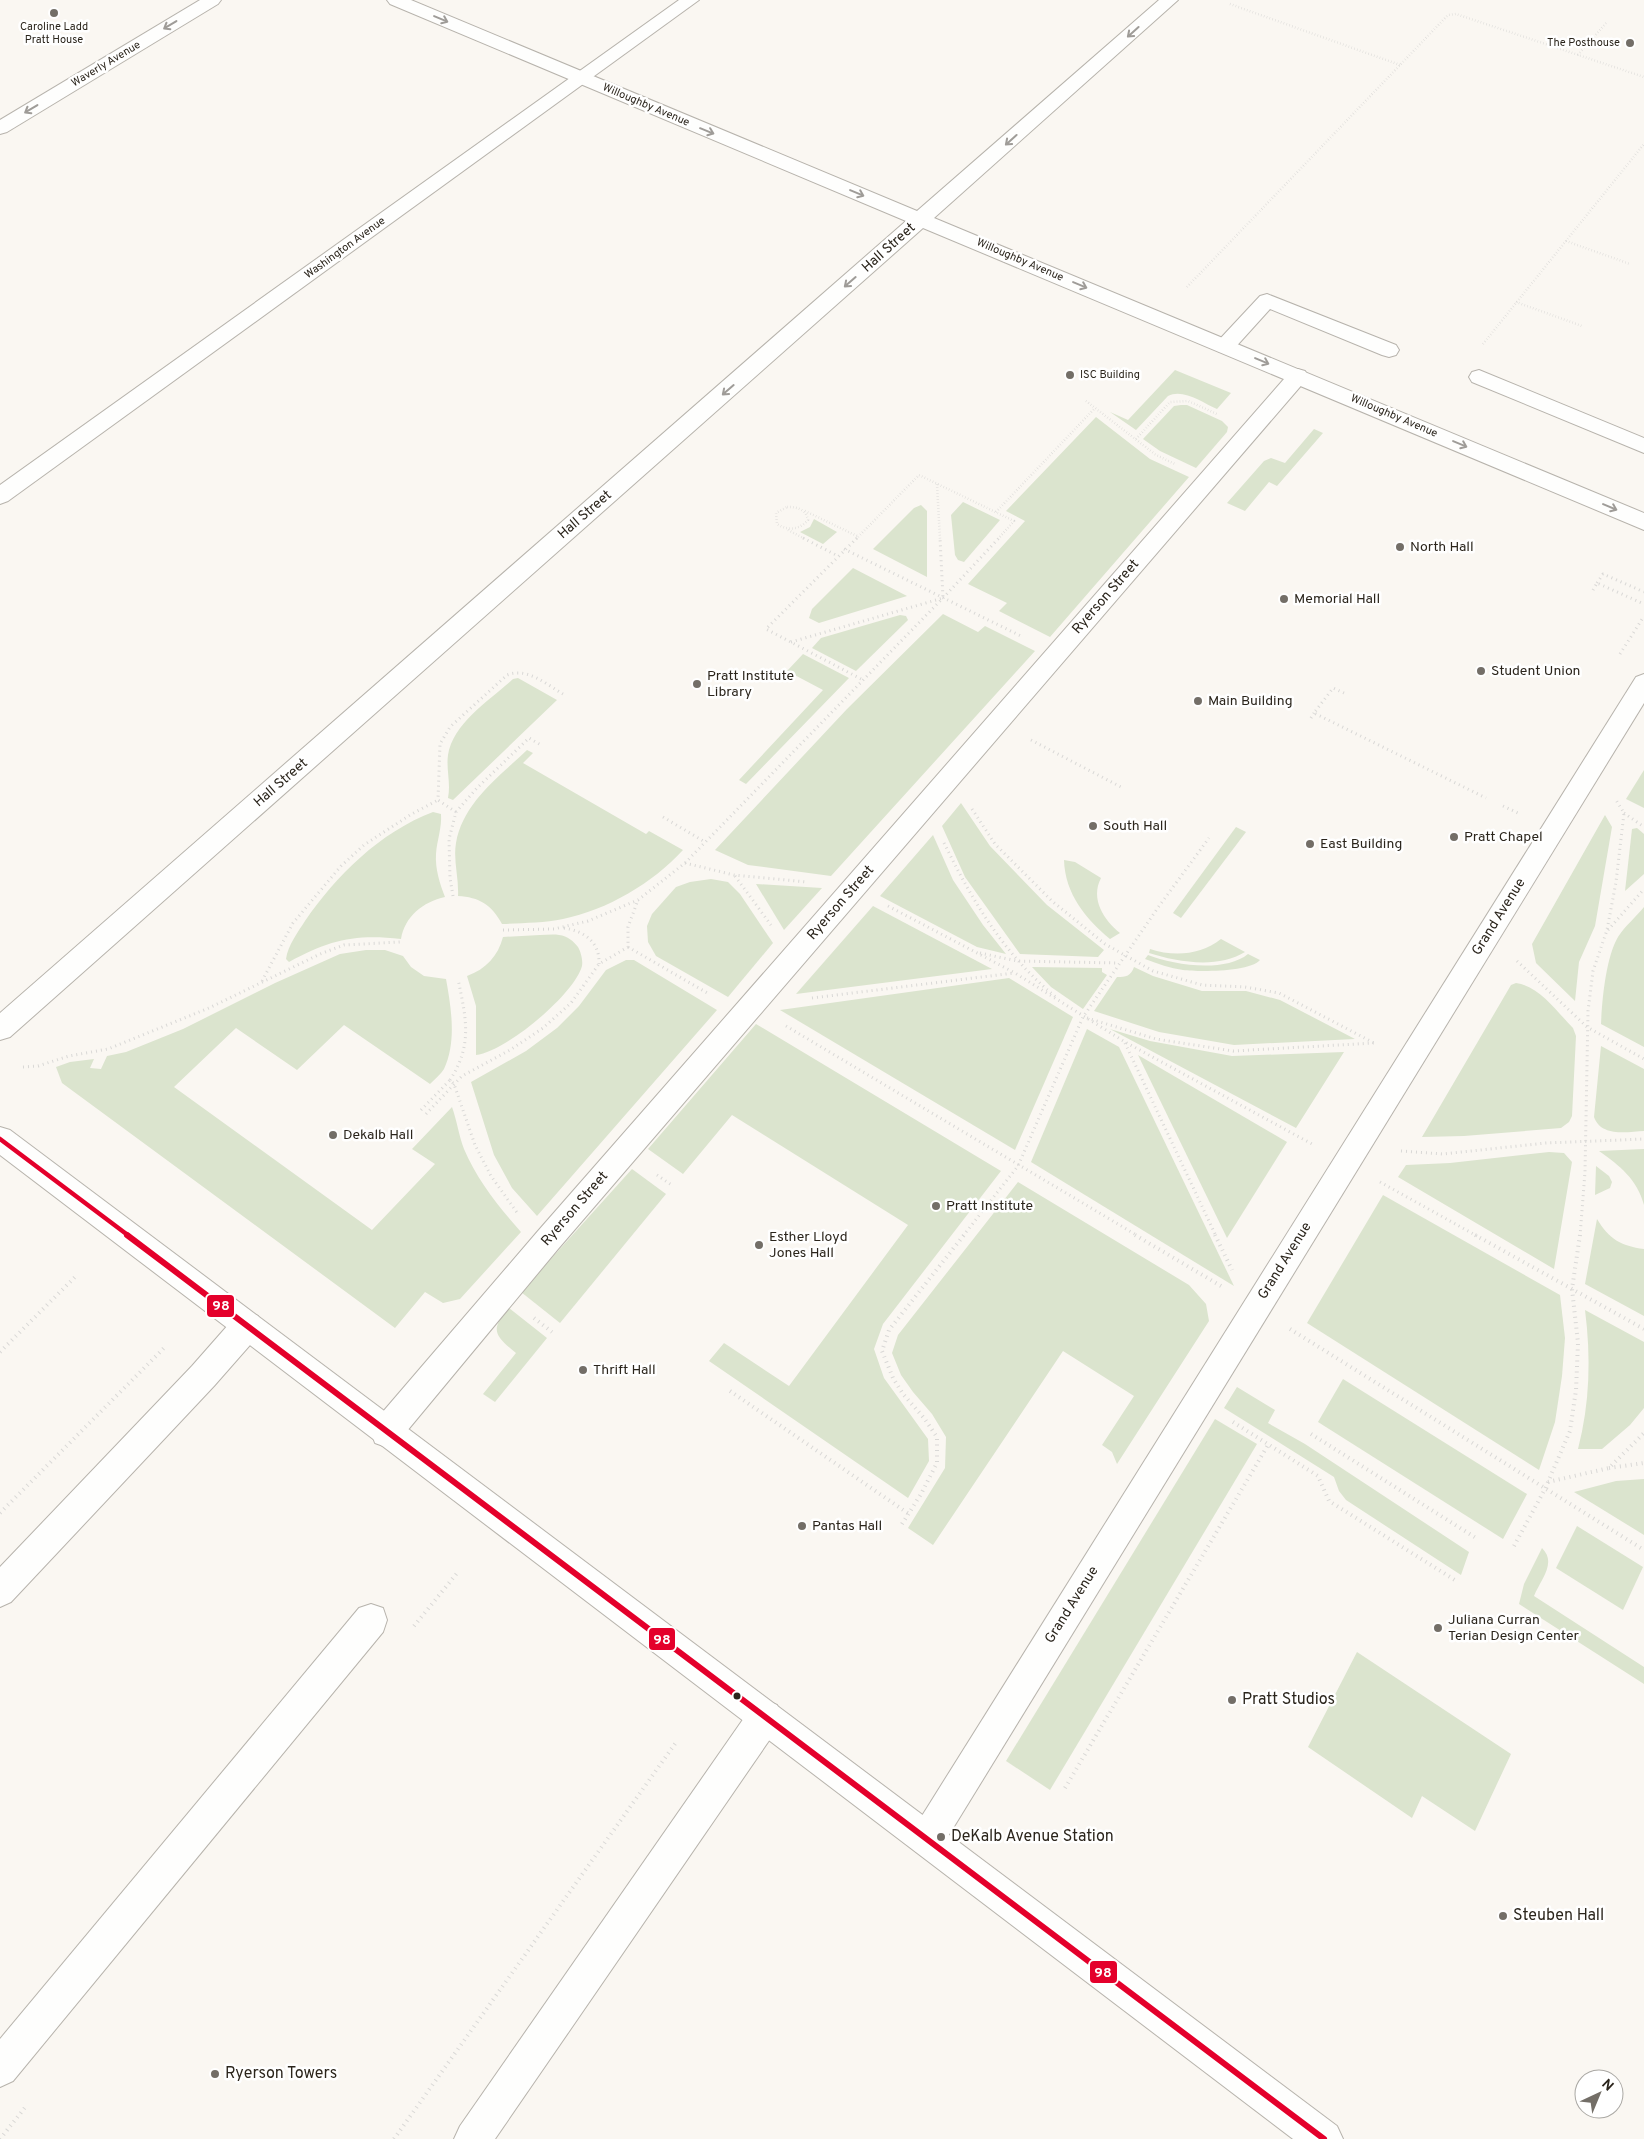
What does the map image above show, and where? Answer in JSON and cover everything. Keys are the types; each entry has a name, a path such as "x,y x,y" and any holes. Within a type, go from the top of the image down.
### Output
{"street":[{"name":"Waverly Avenue","path":"0,128 212,0"},
{"name":"Willoughby Avenue","path":"396,0 1644,522"},
{"name":"Washington Avenue","path":"0,496 690,0"},
{"name":"Hall Street","path":"0,1029 1169,0"},
{"path":"1225,346 1267,300 1389,350"},
{"name":"Ryerson Street","path":"386,1432 548,1240 1298,376"},
{"path":"1479,377 1644,446"},
{"name":"Grand Avenue","path":"927,1839 1644,683"},
{"path":"0,1139 1324,2139"},
{"path":"0,1591 203,1376 247,1326"},
{"path":"0,2068 371,1620"},
{"path":"473,2139 765,1717"}],"path":[{"path":"1230,4 1400,65"},
{"path":"1187,287 1448,15 1456,14 1644,77"},
{"path":"1578,55 1607,22"},
{"path":"1480,348 1644,144"},
{"path":"1566,241 1630,264"},
{"path":"1516,302 1582,326"},
{"path":"1136,439 1170,402 1175,400 1188,401 1252,430"},
{"path":"1086,401 1156,454 1179,466"},
{"path":"996,512 1095,408"},
{"path":"554,929 588,921 638,900 685,863 943,598 1014,521 919,475 766,629 862,680"},
{"path":"938,484 943,598"},
{"path":"838,556 781,526 775,517 779,510 793,506 802,509 857,536"},
{"path":"781,526 791,529 802,526 808,520 808,516 802,509"},
{"path":"844,550 1028,640"},
{"path":"1593,590 1603,574 1644,592"},
{"path":"1597,583 1644,604"},
{"path":"790,642 943,598"},
{"path":"438,800 440,744 450,727 507,675 521,671 563,694"},
{"path":"1311,718 1333,688 1344,693"},
{"path":"1314,713 1486,798"},
{"path":"453,896 450,878 449,839 456,812 477,788 529,738 541,745"},
{"path":"1051,750 1121,787"},
{"path":"1614,796 1624,813 1644,827"},
{"path":"438,800 456,812"},
{"path":"262,981 293,923 340,866 372,840 410,815 438,800"},
{"path":"1503,806 1519,814"},
{"path":"941,838 961,880 990,925 1017,961 1046,990 1083,1017 1156,1039 1233,1050 1374,1043 1280,993 1245,987 1202,985 1154,971 1125,956 1105,944 1052,901 995,844 972,808"},
{"path":"1514,1546 1545,1489 1570,1431 1576,1390 1578,1343 1572,1289 1578,1254 1584,1172 1587,1028 1593,970 1607,930 1616,882 1624,813"},
{"path":"663,817 705,842"},
{"path":"902,1524 937,1463 937,1437 893,1378 882,1351 889,1330 1018,1166 1083,1017 1119,963 1209,838"},
{"path":"685,863 734,875 854,887 1014,973 1125,1042 1644,1329"},
{"path":"734,875 795,956"},
{"path":"1607,930 1634,897 1644,889"},
{"path":"628,947 628,927 638,900"},
{"path":"503,930 568,928 580,933 591,941 599,952 599,964"},
{"path":"22,1067 38,1066 69,1056 108,1049 209,1008 262,981 344,945 400,942"},
{"path":"426,1114 462,1076 510,1050 543,1028 571,1002 599,964 628,947"},
{"path":"628,947 730,1007 752,1006 1014,973"},
{"path":"975,952 1017,961 1119,963"},
{"path":"1515,959 1587,1028 1644,1059"},
{"path":"421,1110 450,1080 461,1061 465,1039 464,1012 458,979"},
{"path":"752,1006 1256,1307 1644,1550"},
{"path":"1125,1042 1232,1269 1256,1307"},
{"path":"450,1080 454,1084 475,1145 491,1176 528,1226 548,1240"},
{"path":"1399,1151 1414,1154 1449,1153 1584,1141 1644,1139"},
{"path":"0,1352 75,1277"},
{"path":"0,1514 165,1347"},
{"path":"730,1390 909,1514"},
{"path":"1199,1400 1318,1476 1330,1501 1458,1582"},
{"path":"1608,1468 1644,1433"},
{"path":"1311,1434 1476,1538"},
{"path":"1065,1788 1268,1445"},
{"path":"1548,1482 1586,1472 1644,1463"},
{"path":"394,2139 677,1741"}],"green space":[{"path":"1175,370 1231,393 1217,409 1186,395 1174,394 1168,396 1136,430 1110,412 1128,420"},
{"path":"1187,405 1222,421 1228,427 1227,432 1196,468 1160,451 1143,439 1174,406"},
{"path":"1096,417 1150,459 1189,477 1050,637 999,611 1007,603 968,584 1025,521 1006,511"},
{"path":"1314,429 1323,433 1277,486 1269,482 1245,511 1227,503 1264,461 1271,458 1285,463"},
{"path":"963,502 1000,520 964,562 958,560 955,555 951,515"},
{"path":"921,505 927,511 927,577 873,549 914,508"},
{"path":"814,519 837,532 823,544 800,532 810,527"},
{"path":"853,568 907,596 819,623 809,618 812,609"},
{"path":"943,614 978,632 985,626 1035,651 831,876 748,865 715,850 847,709"},
{"path":"900,615 906,616 908,620 856,671 812,648 821,638"},
{"path":"803,654 849,678 746,784 739,780 823,690 787,671"},
{"path":"518,678 557,700 453,800 448,798 448,755 451,743 465,722 474,713 513,679"},
{"path":"527,750 533,753 523,763 646,834 649,831 683,850 658,873 628,894 596,909 563,919 502,924 494,912 484,903 472,898 458,896 455,849 460,828 466,815 484,791"},
{"path":"1644,770 1644,808 1626,799"},
{"path":"961,803 990,846 1047,905 1104,950 1098,957 1020,954 965,877 942,826"},
{"path":"433,812 441,814 436,865 445,897 429,902 416,911 406,923 401,939 369,937 343,940 317,948 289,962 286,959 287,954 296,934 317,904 345,872 377,843 395,831"},
{"path":"1605,815 1612,827 1595,926 1579,962 1575,1001 1536,963 1532,944"},
{"path":"1236,827 1246,832 1181,918 1173,913"},
{"path":"1637,828 1644,834 1644,874 1625,891 1632,829"},
{"path":"933,835 953,880 983,925 1006,954 977,947 880,896"},
{"path":"1064,860 1075,862 1101,878 1097,894 1100,908 1109,922 1120,933 1110,939 1078,905 1068,884"},
{"path":"711,879 728,882 740,894 773,943 728,997 656,956 648,942 647,926 652,914 676,887 690,882"},
{"path":"756,884 822,888 784,930"},
{"path":"873,906 992,969 796,994"},
{"path":"1644,907 1644,1047 1601,1024 1605,979 1614,945 1621,933"},
{"path":"565,936 578,947 582,966 576,978 553,1006 537,1020 504,1044 489,1052 476,1055 476,1006 467,976 480,970 490,961 498,950 503,937"},
{"path":"1221,939 1245,952 1223,961 1210,962 1185,961 1149,953 1150,949 1168,953 1187,953 1205,948"},
{"path":"366,950 385,950 403,956 411,967 424,976 446,979 451,1012 452,1036 444,1069 430,1084 344,1025 297,1070 236,1028 174,1087 372,1230 435,1164 412,1149 452,1107 464,1149 475,1172 521,1232 460,1299 443,1303 425,1292 395,1328 62,1083 56,1067 70,1062 94,1059 90,1068 101,1069 107,1056 126,1052 183,1029 275,983 340,954"},
{"path":"1248,954 1260,960 1246,967 1212,971 1178,969 1145,959 1148,955 1171,962 1213,965 1226,964"},
{"path":"626,960 634,960 717,1010 537,1216 512,1188 494,1155 471,1082 526,1051 557,1028 579,1006 606,970"},
{"path":"1032,967 1102,968 1102,972 1107,975 1083,1009 1051,987"},
{"path":"1134,967 1153,976 1202,991 1246,991 1280,1000 1355,1039 1234,1045 1159,1032 1094,1011 1117,977 1128,975"},
{"path":"1009,978 1073,1017 1015,1150 780,1010"},
{"path":"1516,983 1525,985 1540,994 1573,1028 1576,1036 1572,1116 1569,1122 1561,1128 1464,1136 1422,1137 1511,985"},
{"path":"756,1024 1001,1171 883,1324 874,1349 884,1378 928,1439 929,1461 908,1498 709,1361 724,1343 789,1386 908,1225 732,1115 683,1174 648,1149"},
{"path":"1087,1029 1119,1047 1234,1286 1031,1162"},
{"path":"1110,1029 1150,1041 1232,1056 1344,1052 1296,1128"},
{"path":"1601,1046 1644,1069 1644,1131 1615,1132 1602,1128 1597,1123 1594,1117"},
{"path":"1138,1055 1287,1142 1227,1238"},
{"path":"1644,1149 1644,1205 1637,1188 1627,1174 1599,1151"},
{"path":"1549,1152 1564,1153 1572,1162 1554,1269 1398,1177 1406,1165 1450,1163"},
{"path":"1596,1166 1609,1176 1612,1182 1610,1188 1595,1195"},
{"path":"632,1169 666,1194 560,1323 521,1292"},
{"path":"1018,1182 1189,1285 1206,1304 1209,1321 1117,1464 1112,1452 1102,1445 1134,1396 1063,1351 933,1545 908,1528 945,1468 946,1437 932,1414 901,1375 892,1353 898,1335"},
{"path":"1383,1195 1560,1295 1565,1338 1562,1376 1555,1422 1539,1470 1307,1323"},
{"path":"1597,1219 1606,1232 1616,1240 1629,1246 1644,1249 1644,1316 1585,1284"},
{"path":"509,1308 547,1338 495,1402 483,1394 516,1353 503,1342 497,1332 499,1322"},
{"path":"1585,1310 1644,1342 1644,1408 1630,1425 1602,1449 1578,1449 1585,1414 1589,1363"},
{"path":"1343,1379 1527,1494 1503,1539 1318,1422"},
{"path":"1237,1387 1275,1410 1268,1423 1305,1444 1469,1552 1461,1575 1346,1500 1339,1491 1334,1477 1224,1408"},
{"path":"1215,1419 1257,1444 1050,1790 1006,1761"},
{"path":"1644,1479 1644,1535 1574,1492 1616,1481"},
{"path":"1577,1526 1643,1567 1623,1610 1556,1568"},
{"path":"1542,1548 1548,1559 1548,1565 1534,1596 1644,1667 1644,1684 1519,1604 1524,1584"},
{"path":"1357,1652 1511,1754 1475,1831 1422,1796 1412,1818 1308,1747"}],"transit line":[{"name":"98","path":"0,1139 1324,2139"}],"place":[{"name":"Caroline Ladd Pratt House","path":"54,13"},
{"name":"The Posthouse","path":"1630,43"},
{"name":"ISC Building","path":"1070,375"},
{"name":"North Hall","path":"1400,547"},
{"name":"Memorial Hall","path":"1284,599"},
{"name":"Student Union","path":"1481,671"},
{"name":"Pratt Institute Library","path":"697,684"},
{"name":"Main Building","path":"1198,701"},
{"name":"South Hall","path":"1093,826"},
{"name":"Pratt Chapel","path":"1454,837"},
{"name":"East Building","path":"1310,844"},
{"name":"Dekalb Hall","path":"333,1135"},
{"name":"Pratt Institute","path":"936,1206"},
{"name":"Esther Lloyd Jones Hall","path":"759,1245"},
{"name":"Thrift Hall","path":"583,1370"},
{"name":"Pantas Hall","path":"802,1526"},
{"name":"Juliana Curran Terian Design Center","path":"1438,1628"},
{"name":"Pratt Studios","path":"1232,1700"},
{"name":"DeKalb Avenue Station","path":"941,1837"},
{"name":"Steuben Hall","path":"1503,1916"},
{"name":"Ryerson Towers","path":"215,2074"}]}
